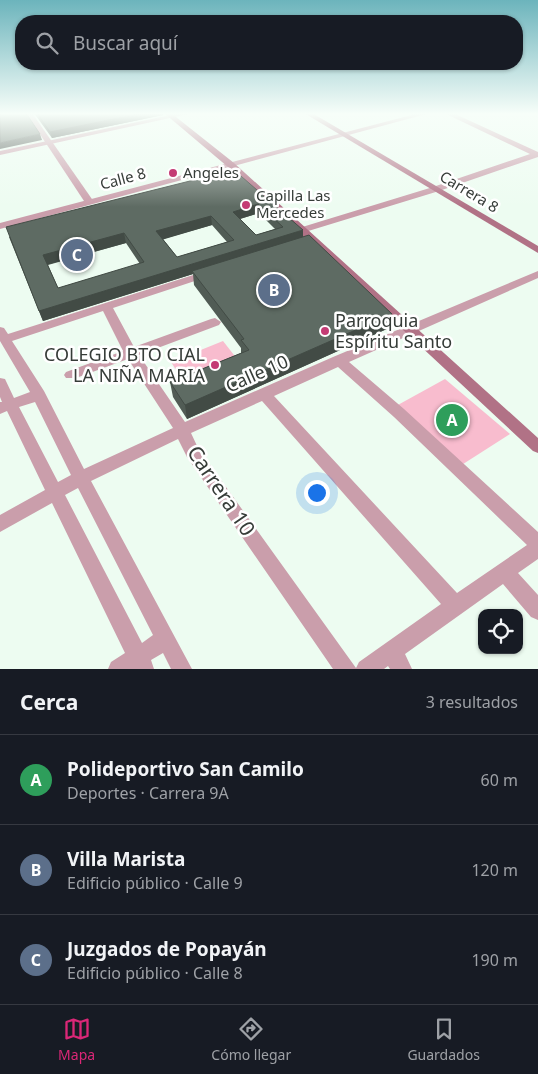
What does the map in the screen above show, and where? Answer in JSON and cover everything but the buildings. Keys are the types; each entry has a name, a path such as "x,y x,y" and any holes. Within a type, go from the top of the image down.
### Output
{"main road":[{"path":"205,144 231,165 538,447"},
{"name":"Carrera 8","path":"359,144 538,250"}],"street":[{"path":"0,153 41,144"},
{"path":"48,144 89,202"},
{"name":"Calle 8","path":"0,226 313,144"},
{"path":"516,144 538,154"},
{"path":"302,230 436,189 538,154"},
{"path":"296,246 314,241"},
{"path":"182,669 81,478 40,395 2,335 106,306 222,269"},
{"name":"Calle 10","path":"0,524 56,494 81,478 182,430 262,393 411,331 538,274"},
{"name":"Carrera 10","path":"106,306 131,353 182,430 192,452 346,669"},
{"path":"72,375 215,322"},
{"path":"338,360 399,413 538,544"},
{"path":"0,383 5,406 56,494 141,663"},
{"path":"262,393 455,605"},
{"path":"5,406 40,395"},
{"path":"366,669 538,548"},
{"path":"504,571 538,610"},
{"path":"118,669 141,663 166,638"},
{"path":"391,651 402,669"}],"shaded area":[{"path":"223,341 241,364 187,387 171,362"},
{"path":"445,379 510,434 460,466 396,406"}],"place":[{"name":"Angeles","path":"173,173"},
{"name":"Capilla Las Mercedes","path":"246,205"},
{"name":"Juzgados de Popayán","path":"77,255"},
{"name":"Villa Marista","path":"274,290"},
{"name":"Parroquia Espíritu Santo","path":"325,331"},
{"name":"COLEGIO BTO CIAL LA NIÑA MARIA","path":"215,365"},
{"name":"Polideportivo San Camilo","path":"452,420"}]}
